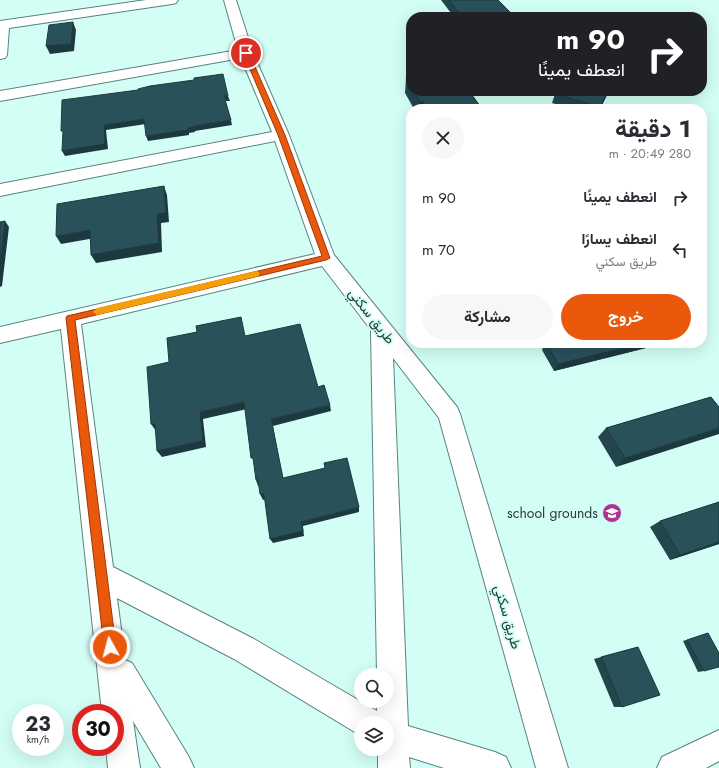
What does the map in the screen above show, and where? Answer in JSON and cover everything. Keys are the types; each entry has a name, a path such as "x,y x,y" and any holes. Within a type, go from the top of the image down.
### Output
{"street":[{"path":"0,55 2,24 172,0"},
{"name":"طريق سكني","path":"230,0 246,53 281,135 326,258 449,414 552,768"},
{"path":"0,96 246,53"},
{"path":"0,190 281,135"},
{"path":"0,335 326,258"},
{"path":"70,318 124,768"},
{"path":"381,328 383,716"},
{"path":"101,575 244,648 358,716"},
{"path":"113,676 122,672 178,768"},
{"path":"394,735 495,768"},
{"path":"673,768 719,746"},
{"path":"390,756 394,768"}],"building":[{"path":"449,0 498,0 510,12 458,12"},
{"path":"73,22 71,44 46,46 49,25"},
{"path":"223,74 228,96 224,96 231,120 194,126 188,128 188,130 146,136 144,119 104,125 105,144 62,151 62,100 138,90 150,86 194,80 194,78"},
{"path":"416,96 473,96 479,104 424,104 423,102 420,102"},
{"path":"562,96 606,96 602,104 590,104"},
{"path":"164,186 166,213 157,214 159,243 91,255 90,230 56,236 57,204"},
{"path":"5,221 0,262 0,222"},
{"path":"241,317 245,336 300,324 318,387 324,385 330,405 271,419 283,478 325,468 324,463 347,458 359,507 301,522 303,531 270,539 264,494 260,494 258,480 256,480 253,458 251,458 244,402 200,412 203,441 157,451 155,424 151,424 147,367 169,362 167,338 197,332 196,326"},
{"path":"549,348 624,348 558,364"},
{"path":"711,397 719,407 719,428 625,458 606,428"},
{"path":"719,502 719,542 680,555 660,521"},
{"path":"708,633 719,653 719,667 704,671 687,640"},
{"path":"638,647 660,695 622,707 601,657"}],"slow traffic":[{"path":"97,312 256,274"}],"place":[{"name":"school grounds","path":"612,513"}],"route":[{"path":"110,647 70,318 326,258 281,135 246,53"}]}
